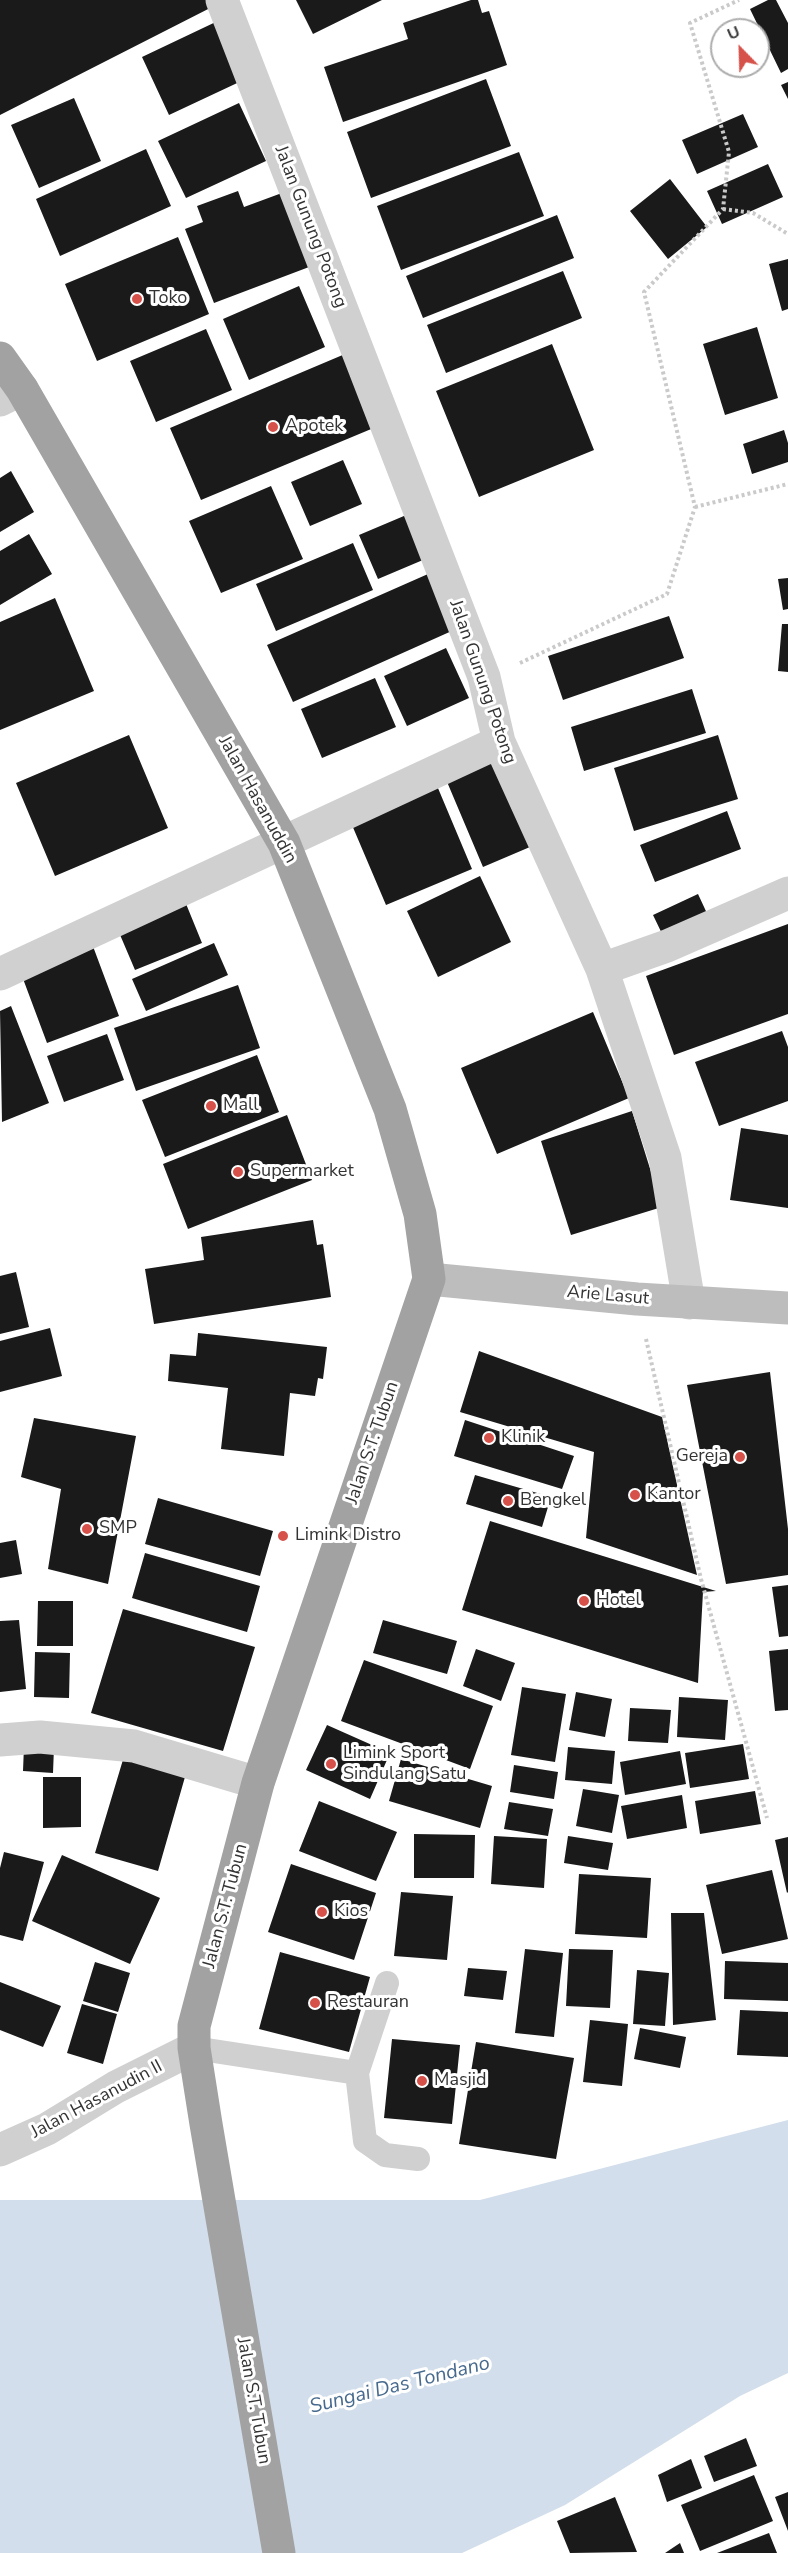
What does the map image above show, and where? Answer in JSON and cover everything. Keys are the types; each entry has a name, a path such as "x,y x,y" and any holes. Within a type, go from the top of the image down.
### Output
{"highway":[{"name":"Jalan Hasanuddin","path":"0,358 11,395 284,843 390,1109 420,1214 429,1279"},
{"name":"Jalan S.T. Tubun","path":"279,2553 206,2124 194,2048 194,2026 258,1784 429,1279"}],"main road":[{"name":"Arie Lasut","path":"429,1279 637,1299 788,1308"}],"street":[{"name":"Jalan Gunung Potong","path":"222,0 484,677 499,742 603,969 665,1158 689,1303"},
{"path":"0,974 499,742"},
{"path":"603,969 667,945 788,893"},
{"path":"0,1740 40,1737 134,1746 258,1784"},
{"name":"Jalan Hasanudin II","path":"0,2150 47,2129 116,2087 194,2048"}],"lane":[{"path":"387,1983 357,2073 365,2141 385,2156 418,2159"},
{"path":"194,2048 357,2073"}],"path":[{"path":"484,677 525,661 667,594 695,507 644,292 723,209 729,152 690,22 739,0"},
{"path":"723,209 753,213 788,234"},
{"path":"695,507 788,484"},
{"path":"637,1299 701,1579 767,1818"}],"water":[{"name":"Sungai Das Tondano","path":"788,2120 788,2373 740,2396 565,2505 462,2553 0,2553 0,2200 480,2200"}],"building":[{"path":"0,0 214,0 216,5 0,115"},
{"path":"296,0 382,0 313,34"},
{"path":"471,0 478,0 482,13 489,11 507,65 343,122 324,67 408,39 403,23"},
{"path":"768,0 776,0 788,23 788,69 781,73 770,50 770,18 754,18 750,9"},
{"path":"222,19 250,77 169,115 142,57"},
{"path":"486,79 511,146 371,198 347,132"},
{"path":"788,82 788,99 781,85"},
{"path":"74,98 101,161 39,188 11,125"},
{"path":"239,103 266,161 186,198 158,141"},
{"path":"743,114 758,147 697,174 682,140"},
{"path":"146,149 171,206 60,256 36,199"},
{"path":"519,152 544,216 401,270 377,206"},
{"path":"768,164 783,197 722,224 707,191"},
{"path":"670,179 707,227 668,259 630,211"},
{"path":"290,190 317,264 214,303 185,229 203,222 197,206 238,191 244,207"},
{"path":"557,215 574,258 423,318 406,276"},
{"name":"Toko","path":"178,237 209,314 97,361 65,284"},
{"path":"788,259 788,309 782,311 769,264"},
{"path":"563,271 582,318 446,373 427,325"},
{"path":"299,286 325,347 249,380 223,319"},
{"path":"757,327 778,398 725,415 703,344"},
{"path":"206,329 232,390 156,422 130,361"},
{"path":"552,344 594,450 479,497 436,391"},
{"name":"Apotek","path":"345,354 376,427 201,500 170,428"},
{"path":"784,430 788,443 788,462 752,474 743,444"},
{"path":"343,460 362,504 310,526 291,482"},
{"path":"11,471 34,512 0,532 0,478"},
{"path":"271,486 303,559 221,593 189,521"},
{"path":"411,513 430,557 378,579 359,535"},
{"path":"29,534 52,574 0,605 0,551"},
{"path":"353,543 373,590 276,631 256,584"},
{"path":"428,574 454,630 293,702 267,645"},
{"path":"788,578 788,609 783,610 778,579"},
{"path":"55,598 94,691 0,730 0,622"},
{"path":"669,616 684,658 563,700 548,656"},
{"path":"782,624 788,624 788,672 778,671"},
{"path":"446,648 469,698 407,726 384,676"},
{"path":"375,678 396,727 322,758 301,709"},
{"path":"692,689 706,733 584,771 571,727"},
{"path":"129,735 168,828 55,876 16,783"},
{"path":"718,735 738,799 634,831 614,768"},
{"path":"496,747 537,844 483,867 442,770"},
{"path":"435,781 472,869 386,905 349,818"},
{"path":"727,811 741,849 655,882 640,845"},
{"path":"480,876 511,942 438,977 407,911"},
{"path":"182,894 202,943 135,970 115,923"},
{"path":"698,894 711,922 666,942 653,915"},
{"path":"788,924 788,1014 674,1055 646,976"},
{"path":"91,941 119,1016 47,1043 19,968"},
{"path":"214,943 228,975 146,1011 132,979"},
{"path":"238,985 260,1048 136,1091 114,1028"},
{"path":"11,1006 49,1103 2,1122 0,1011"},
{"path":"593,1012 629,1098 497,1154 461,1068"},
{"path":"782,1031 788,1047 788,1101 719,1126 695,1062"},
{"path":"107,1034 124,1080 64,1102 47,1056"},
{"name":"Mall","path":"257,1055 279,1112 165,1157 142,1100"},
{"path":"632,1111 662,1207 571,1235 541,1141"},
{"name":"Supermarket","path":"287,1115 312,1180 188,1229 163,1164"},
{"path":"741,1128 788,1135 788,1208 730,1200"},
{"path":"313,1220 317,1245 323,1244 331,1297 154,1324 145,1269 204,1260 201,1237"},
{"path":"16,1272 29,1327 0,1334 0,1276"},
{"path":"50,1328 62,1376 0,1392 0,1341"},
{"path":"198,1333 327,1347 323,1379 318,1378 315,1396 290,1393 284,1456 221,1449 228,1388 168,1381 170,1354 196,1356"},
{"name":"Kantor","path":"479,1351 662,1417 697,1575 586,1538 594,1452 460,1412"},
{"name":"Gereja","path":"770,1372 788,1529 788,1575 726,1584 687,1385"},
{"name":"SMP","path":"34,1418 136,1436 108,1584 48,1569 61,1489 21,1477"},
{"name":"Klinik","path":"465,1420 574,1456 562,1489 454,1456"},
{"name":"Bengkel","path":"475,1475 551,1497 542,1527 466,1504"},
{"path":"158,1498 273,1531 260,1576 145,1544"},
{"name":"Hotel","path":"490,1521 716,1591 703,1592 698,1683 462,1610"},
{"path":"16,1540 22,1574 0,1578 0,1543"},
{"path":"145,1553 260,1586 247,1632 132,1598"},
{"path":"788,1585 788,1636 779,1637 772,1587"},
{"path":"38,1601 73,1601 73,1646 37,1646"},
{"path":"123,1609 255,1647 223,1751 91,1713"},
{"path":"19,1620 26,1689 0,1692 0,1621"},
{"path":"383,1620 457,1641 447,1674 373,1653"},
{"path":"476,1649 515,1663 501,1701 463,1686"},
{"path":"788,1649 788,1710 775,1711 769,1651"},
{"path":"35,1652 70,1653 69,1698 34,1697"},
{"path":"364,1660 493,1706 470,1769 341,1721"},
{"path":"522,1687 566,1694 555,1762 511,1755"},
{"path":"576,1692 612,1699 605,1737 569,1730"},
{"path":"679,1697 728,1700 725,1740 677,1737"},
{"path":"630,1708 671,1710 668,1743 628,1741"},
{"path":"327,1725 390,1753 370,1799 306,1770"},
{"path":"743,1744 749,1779 690,1788 685,1753"},
{"path":"24,1746 54,1747 53,1773 23,1771"},
{"path":"568,1747 615,1751 612,1784 565,1780"},
{"path":"680,1751 686,1784 625,1795 620,1762"},
{"path":"125,1753 187,1770 158,1871 95,1853"},
{"path":"401,1759 492,1786 480,1828 389,1801"},
{"path":"514,1765 558,1772 554,1799 510,1792"},
{"path":"43,1777 81,1777 81,1827 43,1828"},
{"path":"583,1789 619,1795 612,1833 576,1826"},
{"path":"755,1791 761,1824 700,1834 695,1801"},
{"path":"682,1795 687,1828 627,1839 621,1806"},
{"name":"Kios","path":"319,1801 397,1832 376,1881 299,1851"},
{"path":"509,1802 553,1809 548,1836 504,1829"},
{"path":"414,1834 475,1835 474,1878 414,1878"},
{"path":"494,1836 547,1839 544,1888 491,1884"},
{"path":"568,1836 613,1843 608,1870 564,1863"},
{"path":"788,1837 788,1892 787,1893 775,1840"},
{"path":"4,1852 44,1862 23,1941 0,1935 0,1868"},
{"path":"62,1855 160,1898 130,1964 32,1921"},
{"name":"Kios","path":"291,1864 376,1893 354,1960 268,1932"},
{"path":"772,1870 788,1939 722,1954 706,1885"},
{"path":"579,1874 651,1878 647,1938 575,1934"},
{"path":"401,1892 453,1896 447,1960 394,1956"},
{"path":"671,1913 704,1913 716,2020 673,2025"},
{"path":"525,1949 563,1953 554,2037 515,2033"},
{"path":"569,1949 613,1950 610,2008 566,2006"},
{"name":"Restauran","path":"280,1952 370,1977 349,2052 259,2029"},
{"path":"725,1961 788,1963 788,2001 724,1999"},
{"path":"95,1962 130,1973 118,2012 83,2001"},
{"path":"468,1968 507,1971 503,2000 464,1996"},
{"path":"637,1970 669,1973 665,2026 633,2024"},
{"path":"0,1982 61,2006 43,2047 0,2030"},
{"path":"82,2004 117,2014 103,2064 67,2053"},
{"path":"740,2010 788,2012 788,2057 737,2055"},
{"path":"590,2020 628,2024 622,2086 583,2082"},
{"path":"640,2028 686,2037 680,2068 634,2059"},
{"name":"Masjid","path":"392,2039 460,2045 452,2124 384,2118"},
{"path":"476,2042 574,2058 556,2159 459,2144"},
{"path":"746,2438 757,2466 714,2482 704,2456"},
{"path":"691,2459 702,2488 667,2502 658,2475"},
{"path":"754,2475 773,2521 700,2551 681,2505"},
{"path":"788,2492 788,2531 775,2497"},
{"path":"615,2497 637,2552 570,2553 557,2521"},
{"path":"769,2533 777,2553 717,2553"},
{"path":"680,2543 684,2553 665,2553"}],"place":[{"name":"Toko","path":"137,299"},
{"name":"Apotek","path":"273,427"},
{"name":"Mall","path":"211,1106"},
{"name":"Supermarket","path":"238,1172"},
{"name":"Klinik","path":"489,1438"},
{"name":"Gereja","path":"740,1457"},
{"name":"Kantor","path":"635,1495"},
{"name":"Bengkel","path":"508,1501"},
{"name":"SMP","path":"87,1529"},
{"name":"Limink Distro","path":"283,1536"},
{"name":"Hotel","path":"584,1601"},
{"name":"Limink Sport Sindulang Satu","path":"331,1764"},
{"name":"Kios","path":"322,1912"},
{"name":"Restauran","path":"315,2003"},
{"name":"Masjid","path":"422,2081"}]}
